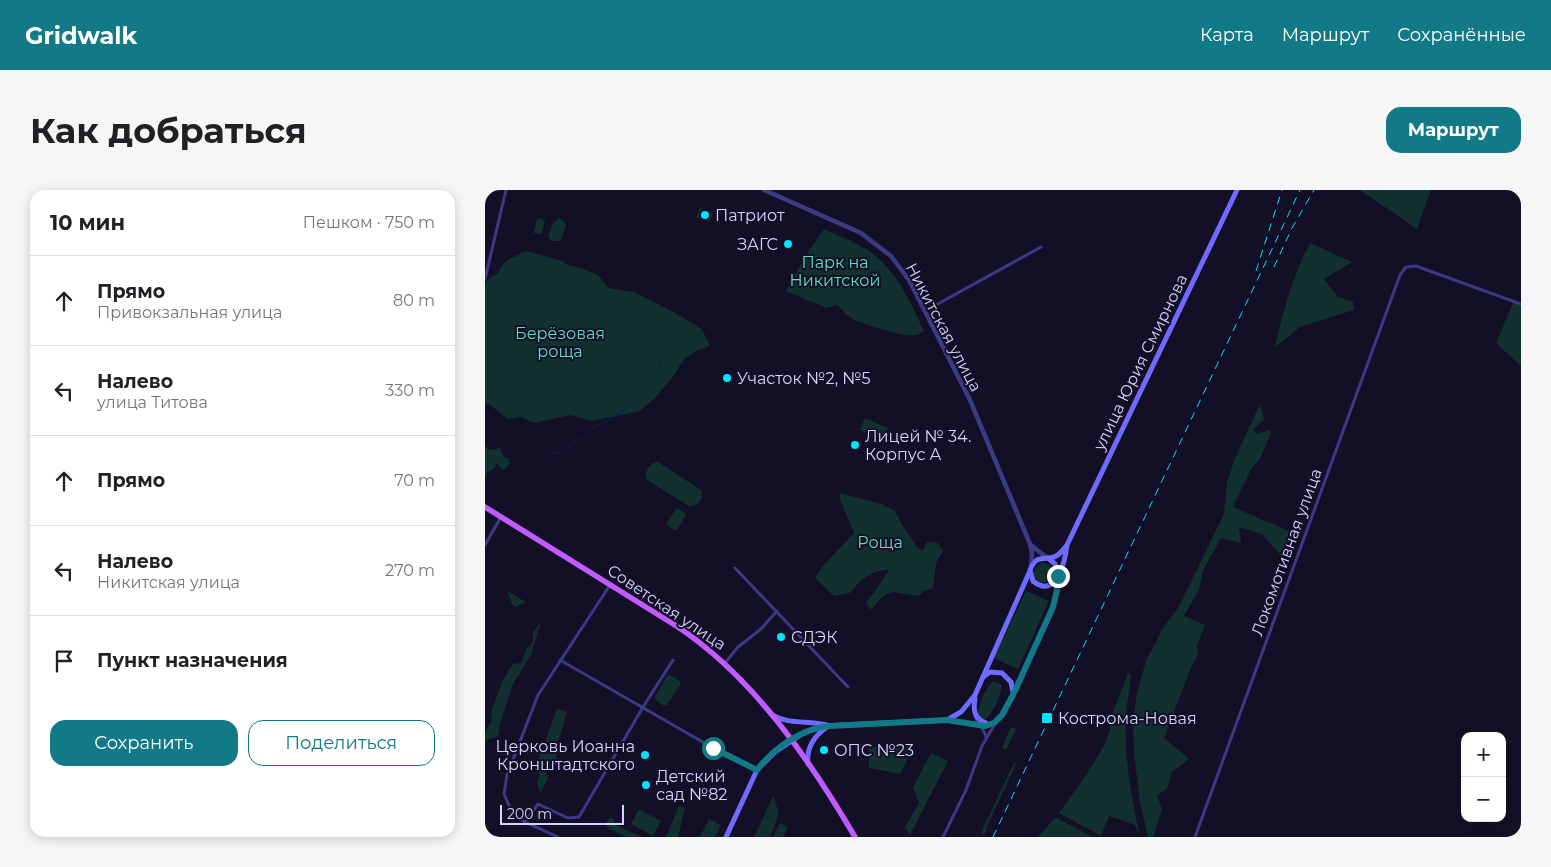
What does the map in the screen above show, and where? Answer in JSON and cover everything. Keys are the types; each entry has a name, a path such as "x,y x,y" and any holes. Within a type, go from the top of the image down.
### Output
{"main road":[{"name":"улица Юрия Смирнова","path":"1067,545 1237,190"},
{"name":"Советская улица","path":"485,507 696,639 725,662 791,740 832,798 855,837"},
{"path":"947,720 961,712 975,695 1030,570 1037,560 1061,554 1067,545"},
{"path":"726,837 762,763 791,740 815,728 947,720 985,726 997,720 1002,715 1013,695 1053,607 1058,576 1066,555 1067,545"},
{"path":"1047,558 1055,564 1058,576"},
{"path":"1030,570 1033,580 1041,586 1051,584 1058,576"},
{"path":"983,678 991,672 1002,673 1011,682 1013,695"},
{"path":"975,695 975,715 981,721 991,724"},
{"path":"769,713 791,722 816,722 830,726"},
{"path":"808,764 807,756 812,741 830,726"}],"street":[{"path":"485,279 506,190"},
{"name":"Никитская улица","path":"764,190 861,233 891,256 909,280 970,400 1029,544"},
{"path":"925,311 1041,247"},
{"name":"Локомотивная улица","path":"1195,837 1400,275 1406,267 1416,266 1521,304"},
{"path":"485,545 501,517"},
{"path":"1029,544 1047,558"},
{"path":"1029,544 1032,553 1030,570"},
{"path":"735,568 848,687"},
{"path":"558,837 525,822 513,814 504,794 507,775 537,695 610,584"},
{"path":"725,662 738,646 761,628 777,611"},
{"path":"560,660 713,748 757,770"},
{"path":"525,822 538,804 567,818 579,817 643,707 673,660"},
{"path":"975,715 977,724 985,732 986,739"},
{"path":"943,837 966,790 986,739 997,720"}],"green space":[{"path":"1360,190 1431,190 1417,229"},
{"name":"Патриот","path":"700,208 713,213 709,222 696,217"},
{"path":"537,218 545,220 542,234 534,233"},
{"path":"559,218 564,221 566,226 560,241 551,241 548,235 554,222"},
{"name":"Парк на Никитской","path":"824,229 856,243 876,256 885,265 901,285 924,331 917,335 911,335 884,330 851,318 836,305 826,308 786,291 806,255"},
{"path":"1310,243 1352,262 1324,279 1338,297 1353,302 1354,310 1300,327 1275,347 1289,294 1298,268"},
{"name":"Берёзовая роща","path":"526,251 582,268 598,275 608,288 634,292 675,313 702,329 710,346 696,351 684,359 672,378 656,397 640,411 591,421 571,415 534,423 521,417 509,419 489,404 485,405 485,286 490,278 498,274 505,262"},
{"path":"1514,301 1521,304 1521,366 1496,343"},
{"path":"1260,404 1264,420 1253,429 1256,434 1269,430 1271,433 1260,459 1251,469 1233,507 1289,531 1287,562 1262,534 1239,527 1241,543 1221,538 1203,570 1199,590 1184,616 1205,625 1197,645 1198,654 1164,738 1189,759 1172,772 1167,789 1157,795 1162,809 1153,837 1148,837 1140,802 1134,753 1133,721 1137,693 1146,661 1163,628 1178,608 1224,514 1227,482 1234,461"},
{"path":"865,418 888,428 882,440 860,430"},
{"path":"485,446 490,450 500,448 503,456 509,459 509,465 504,470 496,463 495,468 485,476"},
{"path":"655,462 658,462 701,490 702,496 700,501 695,505 689,506 647,480 647,470"},
{"name":"Роща","path":"839,493 881,504 895,511 917,547 923,551 927,542 938,543 943,551 936,563 933,588 924,591 918,596 893,592 882,597 871,610 866,602 889,570 871,574 850,593 834,596 815,578 822,567 854,533"},
{"path":"677,508 687,514 676,531 666,524"},
{"path":"1044,563 1051,566 1054,573 1051,580 1044,583 1037,580 1034,573 1037,566"},
{"path":"507,591 526,602 516,607 512,604"},
{"path":"1026,591 1049,601 1018,669 994,658"},
{"path":"541,622 531,655 513,684 501,720 498,736 485,741 485,733 491,722 492,709 503,680 513,664 521,663 526,650 533,642 533,632"},
{"path":"1128,673 1131,674 1126,715 1127,765 1140,837 1135,825 1109,816 1101,836 1059,813 1087,774 1105,744 1110,730 1110,720"},
{"path":"668,675 680,681 680,685 667,705 664,706 656,700 655,696"},
{"path":"993,681 1002,685 997,704 986,719 977,715 979,705"},
{"path":"557,709 567,712 556,749 557,764 552,770 548,768 546,772 548,779 540,793 537,781 540,775 535,769"},
{"path":"1011,727 1016,729 1006,750 1002,747"},
{"path":"915,745 900,774 869,768 869,747"},
{"path":"931,753 948,761 910,835 905,827 919,803 913,787"},
{"path":"1014,763 1016,764 984,835 981,833"},
{"path":"773,796 779,813 770,837 754,837"},
{"path":"679,806 685,808 678,837 666,837"},
{"path":"639,809 661,821 653,836 631,824"},
{"path":"611,817 616,825 642,837 627,837 607,828 606,822"},
{"path":"1057,818 1092,837 1038,837"},
{"path":"709,819 721,825 715,837 700,837"},
{"path":"780,823 788,827 783,837 773,837"}],"waterway":[{"path":"588,432 593,427 606,422 633,404 650,382 662,359"},
{"path":"548,460 552,453 561,452 583,438"}],"railway":[{"path":"1256,271 1282,190"},
{"path":"993,837 1300,190"},
{"path":"1274,267 1292,228 1314,190"}],"place":[{"name":"Патриот","path":"705,215"},
{"name":"ЗАГС","path":"788,244"},
{"name":"Участок №2, №5","path":"727,378"},
{"name":"Лицей № 34. Корпус А","path":"855,445"},
{"name":"СДЭК","path":"781,637"},
{"name":"Кострома-Новая","path":"1047,718"},
{"name":"ОПС №23","path":"824,750"},
{"name":"Церковь Иоанна Кронштадтского","path":"645,755"},
{"name":"Детский сад №82","path":"646,785"}],"route":[{"path":"713,748 757,770 762,763 785,744 815,728 947,720 985,726 994,723 1002,715 1013,695 1053,607 1058,576"}]}
